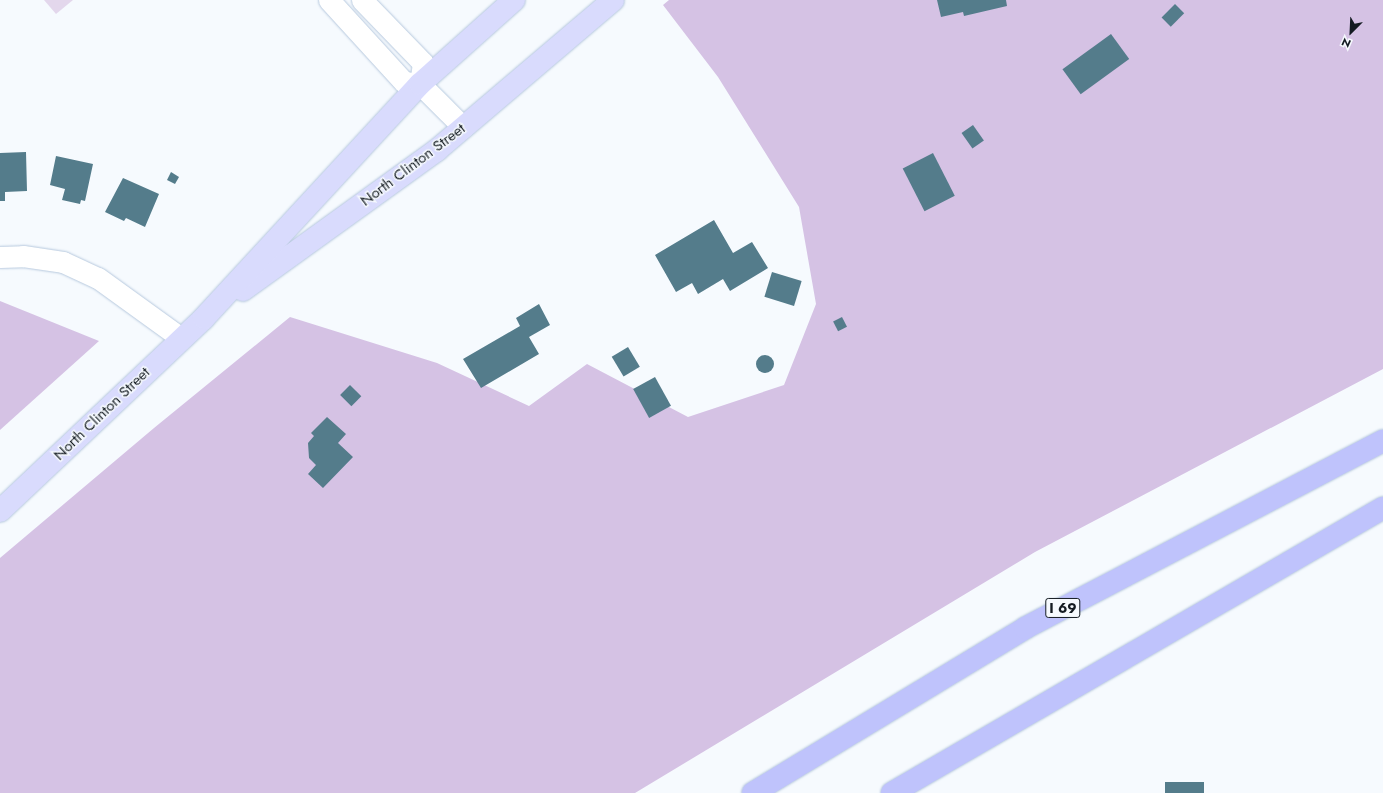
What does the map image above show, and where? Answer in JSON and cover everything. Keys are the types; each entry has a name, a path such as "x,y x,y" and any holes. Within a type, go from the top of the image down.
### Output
{"highway":[{"name":"I 69","path":"753,793 1025,628 1383,441"},
{"path":"892,793 1383,508"}],"main road":[{"name":"North Clinton Street","path":"204,318 420,84 514,0"},
{"name":"North Clinton Street","path":"0,511 181,338 204,318 437,150 613,0"}],"street":[{"path":"329,0 404,82 420,84 463,127"},
{"path":"362,0 423,63 420,84"},
{"path":"0,257 23,256 63,262 77,268 98,278 181,338"}],"shaded area":[{"path":"44,0 73,0 56,14"},
{"path":"669,0 1383,0 1383,369 1035,552 635,793 0,793 0,558 154,428 290,317 437,363 529,406 587,364 688,417 784,385 816,304 799,207 718,77 663,5"},
{"path":"0,301 99,341 0,430"}],"building":[{"path":"937,0 1006,0 1007,6 964,16 963,12 941,17"},
{"path":"1175,4 1184,13 1171,27 1162,17"},
{"path":"1111,34 1129,59 1081,94 1062,69"},
{"path":"973,125 984,141 972,149 962,133"},
{"path":"26,152 27,191 5,192 5,201 0,201 0,153"},
{"path":"933,153 955,196 924,211 903,168"},
{"path":"56,156 93,164 85,201 81,200 80,204 62,200 65,189 50,185"},
{"path":"171,172 179,177 175,184 167,180"},
{"path":"123,178 159,194 145,227 126,218 124,221 105,212"},
{"path":"714,220 733,253 752,242 768,268 730,291 723,279 698,294 692,283 676,292 655,255"},
{"path":"772,272 802,281 794,306 764,297"},
{"path":"539,304 550,325 529,337 539,354 481,388 463,359 520,326 516,318"},
{"path":"842,317 847,327 838,331 833,322"},
{"path":"628,347 640,367 624,377 612,357"},
{"path":"761,355 769,355 774,360 772,371 769,373 761,373 756,368 756,360"},
{"path":"655,377 671,406 649,418 633,389"},
{"path":"350,385 361,396 351,406 340,395"},
{"path":"327,417 346,434 338,443 353,457 323,488 308,474 316,465 309,458 308,443 314,436 311,433"},
{"path":"1165,782 1204,782 1204,793 1165,793"}]}
